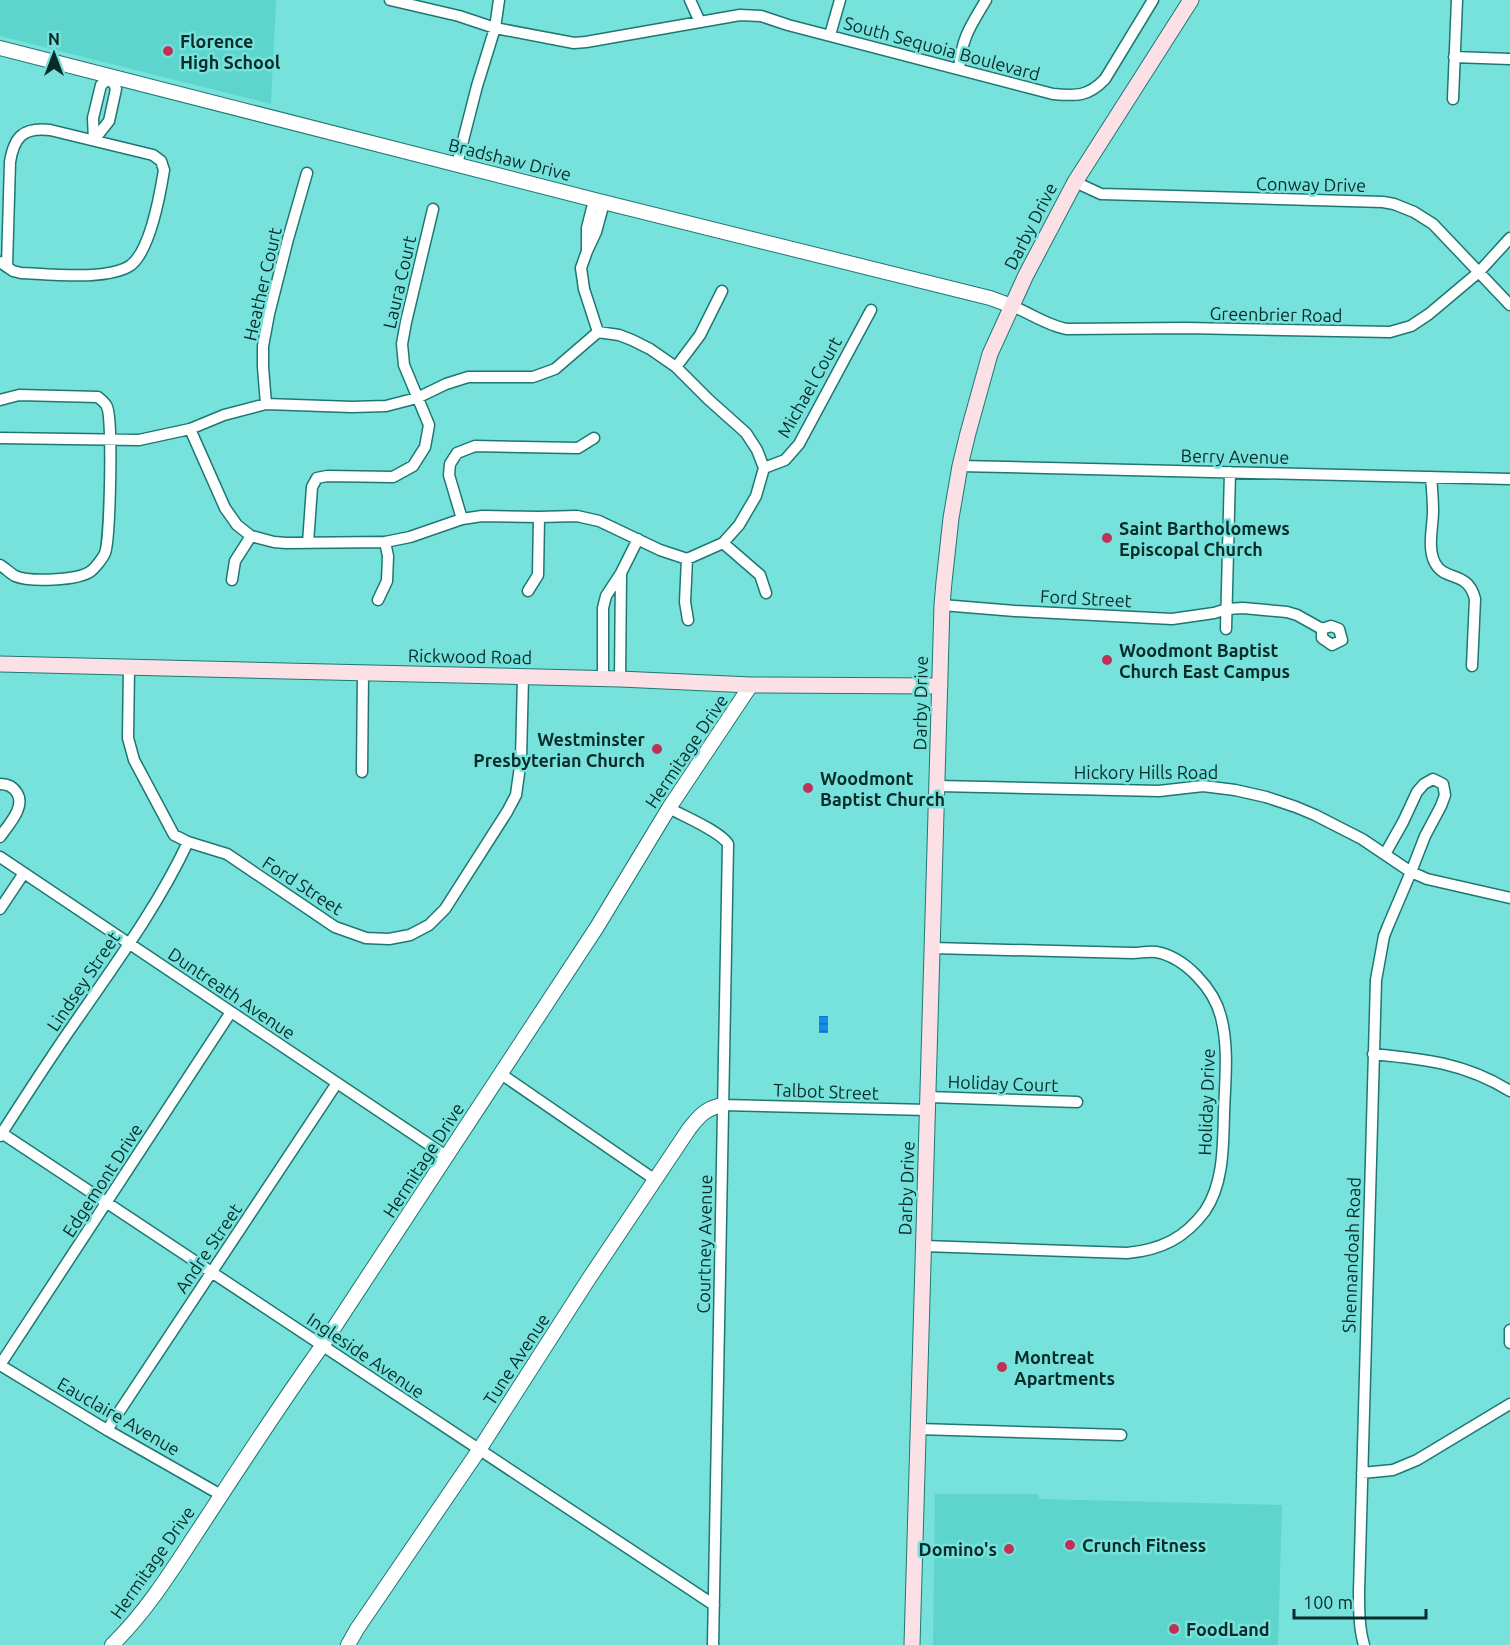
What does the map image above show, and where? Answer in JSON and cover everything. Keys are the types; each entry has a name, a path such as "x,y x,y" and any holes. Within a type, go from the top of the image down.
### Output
{"main road":[{"name":"Darby Drive","path":"912,1645 942,605 951,518 960,466 990,354 1012,306 1075,182 1191,0"},
{"name":"Rickwood Road","path":"0,664 620,679 751,685 940,686"}],"street":[{"name":"South Sequoia Boulevard","path":"390,0 495,28 573,43 740,15 761,16 1053,94 1076,96 1088,93 1105,79 1153,0"},
{"path":"457,164 495,28 499,0"},
{"path":"690,0 700,22"},
{"path":"830,35 840,0"},
{"path":"959,69 961,49 967,31 986,0"},
{"path":"1453,99 1457,0"},
{"name":"Bradshaw Drive","path":"0,48 990,298 1012,306"},
{"path":"1454,57 1510,59"},
{"path":"111,77 116,89 109,121 94,141 93,118 101,85 111,77"},
{"path":"50,130 153,155 161,161 164,170 163,181 150,231 143,250 131,265 116,273 97,275 21,273 2,265 13,147 20,137 29,131 50,130"},
{"name":"Heather Court","path":"266,404 263,346 282,260 307,173"},
{"name":"Conway Drive","path":"1075,182 1101,194 1394,204 1406,208 1433,224 1510,305"},
{"path":"598,332 584,289 581,268 587,251 587,228 592,208 599,201"},
{"name":"Laura Court","path":"308,543 312,487 317,478 327,476 393,477 413,466 425,447 429,425 404,364 402,344 433,209"},
{"name":"Greenbrier Road","path":"1012,306 1056,327 1067,329 1186,328 1390,332 1411,326 1420,320 1479,272 1510,238"},
{"path":"676,367 700,335 722,291"},
{"name":"Michael Court","path":"764,468 785,460 798,444 871,310"},
{"path":"0,438 139,440 190,429 224,415 266,404 386,406 417,398 446,384 468,377 533,377 555,369 598,332 619,335 632,340 676,367 746,433 757,450 764,468 756,496 739,525 723,543 687,559 660,550 599,520 577,516 482,516 462,519 410,537 385,542 274,542 251,536 237,525 225,508 190,429"},
{"path":"0,400 19,395 98,397 107,406 111,439 107,535 104,554 90,572 70,578 39,580 15,576 0,565"},
{"path":"462,519 449,476 450,464 456,453 475,446 578,448 594,438"},
{"name":"Berry Avenue","path":"960,466 1510,479"},
{"path":"1226,629 1230,472"},
{"path":"1431,477 1433,512 1431,555 1436,566 1464,581 1472,589 1474,599 1472,666"},
{"path":"528,591 538,575 539,517"},
{"path":"232,580 235,561 251,536"},
{"path":"603,679 603,608 606,596 621,573 638,539"},
{"path":"378,600 387,581 388,556 385,542"},
{"path":"723,543 760,575 766,593"},
{"path":"687,559 685,602 688,620"},
{"path":"620,679 621,573"},
{"name":"Ford Street","path":"942,605 1172,619 1244,608 1287,612 1322,629"},
{"name":"Ford Street","path":"129,667 128,738 134,760 174,836 227,854 335,927 366,938 389,939 410,935 429,925 445,909 516,795 520,771 523,677"},
{"path":"362,772 363,674"},
{"name":"Hermitage Drive","path":"112,1645 133,1624 176,1564 322,1346 501,1074 602,918 669,808 751,685"},
{"name":"Shennandoah Road","path":"1364,1645 1359,1613 1376,980 1384,936 1425,836 1445,795 1443,784 1433,779 1417,792 1385,854"},
{"path":"0,784 14,788 20,798 19,808 0,837"},
{"name":"Hickory Hills Road","path":"938,786 1160,791 1203,786 1235,790 1266,797 1315,815 1362,839 1411,872 1427,879 1510,898"},
{"name":"Courtney Avenue","path":"669,808 717,833 728,844 713,1645"},
{"name":"Lindsey Street","path":"1,1134 129,944 172,875 188,842"},
{"name":"Duntreath Avenue","path":"0,857 446,1156"},
{"path":"0,909 24,873"},
{"name":"Holiday Drive","path":"924,1246 1127,1253 1154,1249 1174,1241 1198,1219 1215,1191 1222,1159 1225,1093 1225,1039 1218,1007 1201,979 1165,954 932,948"},
{"name":"Edgemont Drive","path":"0,1365 231,1012"},
{"path":"1373,1054 1443,1063 1464,1069 1510,1091"},
{"path":"501,1074 654,1179"},
{"name":"Andre Street","path":"107,1430 337,1083"},
{"name":"Holiday Court","path":"928,1103 1077,1102"},
{"name":"Talbot Street","path":"723,1105 928,1103"},
{"name":"Tune Avenue","path":"348,1645 479,1449 654,1179 700,1114 709,1108 723,1105"},
{"name":"Ingleside Avenue","path":"1,1134 714,1605"},
{"path":"1510,1330 1510,1343"},
{"name":"Eauclaire Avenue","path":"0,1365 221,1495"},
{"path":"1362,1473 1393,1470 1417,1460 1510,1404"},
{"path":"918,1429 1121,1434"}],"shaded area":[{"name":"Florence High School","path":"0,0 276,0 271,104 0,36"},
{"path":"935,1494 1038,1494 1039,1499 1282,1505 1278,1645 933,1645"}],"water":[{"path":"819,1016 828,1016 828,1033 819,1033"}],"place":[{"name":"Florence High School","path":"168,51"},
{"name":"Saint Bartholomews Episcopal Church","path":"1107,538"},
{"name":"Woodmont Baptist Church East Campus","path":"1107,660"},
{"name":"Westminster Presbyterian Church","path":"657,749"},
{"name":"Woodmont Baptist Church","path":"808,788"},
{"name":"Montreat Apartments","path":"1002,1367"},
{"name":"Crunch Fitness","path":"1070,1545"},
{"name":"Domino's","path":"1009,1549"},
{"name":"FoodLand","path":"1174,1629"}]}
